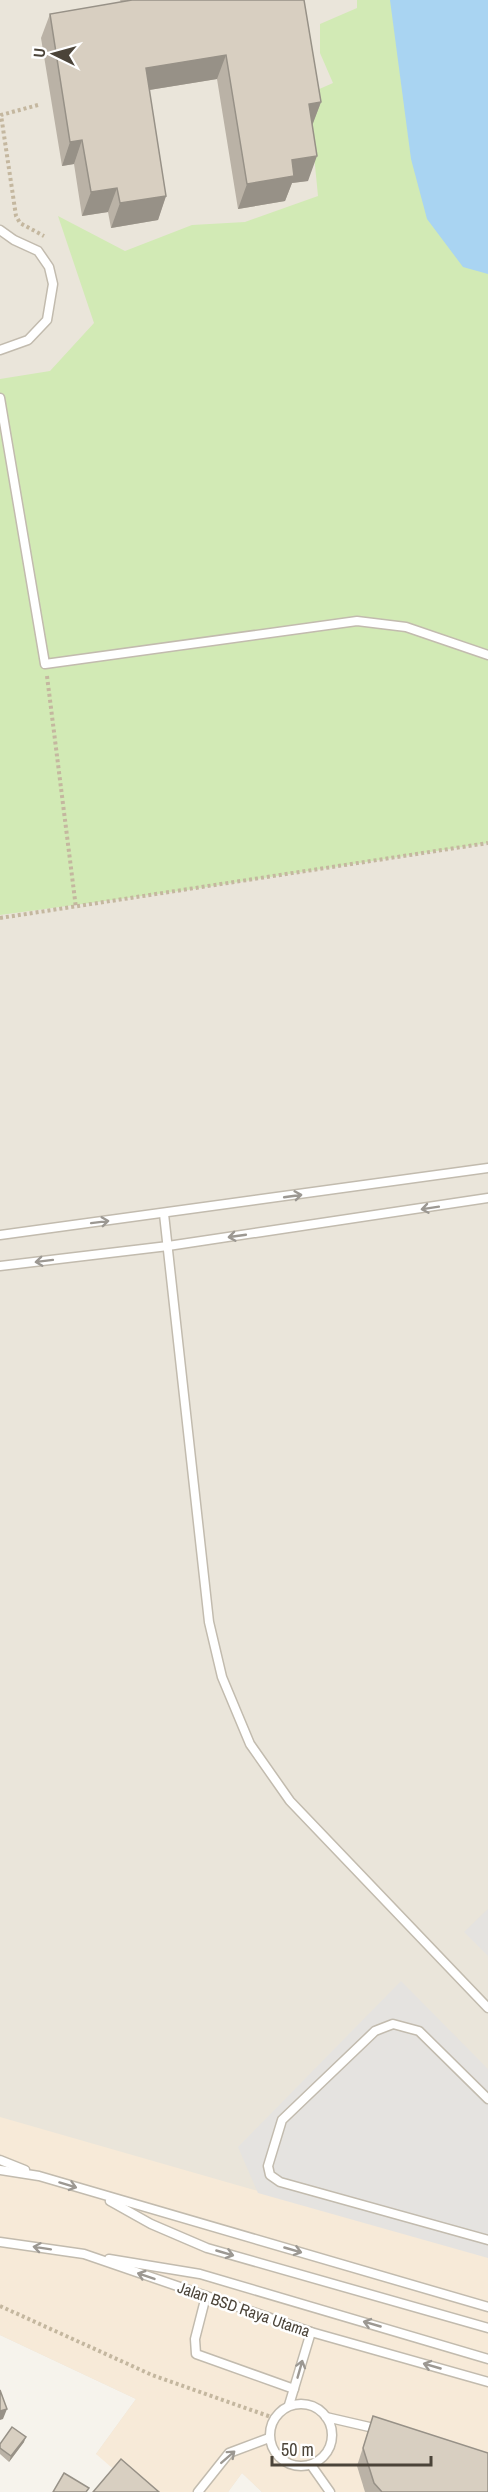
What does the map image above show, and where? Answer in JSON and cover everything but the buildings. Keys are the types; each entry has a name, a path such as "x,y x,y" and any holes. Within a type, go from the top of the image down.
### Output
{"lane":[{"path":"0,230 14,240 38,251 48,267 53,284 47,320 28,340 0,350"},
{"path":"0,398 45,664 357,621 406,627 488,655"},
{"path":"0,1235 488,1168"},
{"path":"0,1266 168,1246 488,1198"},
{"path":"164,1214 209,1622 222,1677 250,1744 290,1801 488,2008"},
{"path":"488,2099 419,2031 393,2024 375,2031 282,2121 268,2166 270,2175 280,2182 488,2240"},
{"path":"0,2160 39,2176 488,2307"},
{"path":"0,2170 39,2176"},
{"path":"96,2193 151,2224 207,2248 488,2328"},
{"name":"Jalan BSD Raya Utama","path":"2,2243 84,2254 311,2332 488,2382"},
{"path":"84,2254 201,2274 488,2359"},
{"path":"206,2296 195,2339 196,2354 294,2389"},
{"path":"290,2405 311,2332"},
{"path":"303,2403 316,2407 331,2425 330,2444 320,2460 311,2464 289,2464 273,2449 269,2438 274,2418 290,2405 303,2403"},
{"path":"326,2417 384,2431"},
{"path":"198,2492 229,2453 269,2438"},
{"path":"311,2464 330,2492"}],"path":[{"path":"38,105 0,115 16,216 20,222 45,236 51,243 38,251"},
{"path":"45,664 76,908"},
{"path":"0,918 488,843"},
{"path":"0,2306 152,2375 274,2418"}],"shaded area":[{"path":"0,0 488,0 488,2492 262,2492 242,2473 228,2492 96,2454 136,2399 0,2335"},
{"path":"488,1909 488,1956 464,1932"},
{"path":"401,1981 488,2069 488,2258 258,2193 238,2147"},
{"path":"0,2117 488,2257 488,2492 262,2492 242,2473 228,2492 140,2492 96,2454 136,2399 0,2335"}],"green space":[{"path":"357,0 488,0 488,843 187,890 0,915 0,379 50,371 94,323 58,216 125,251 192,225 245,222 318,196 308,94 333,83 320,53 320,24 357,8"}],"water":[{"path":"390,0 488,0 488,274 463,267 427,219 411,159"}]}
